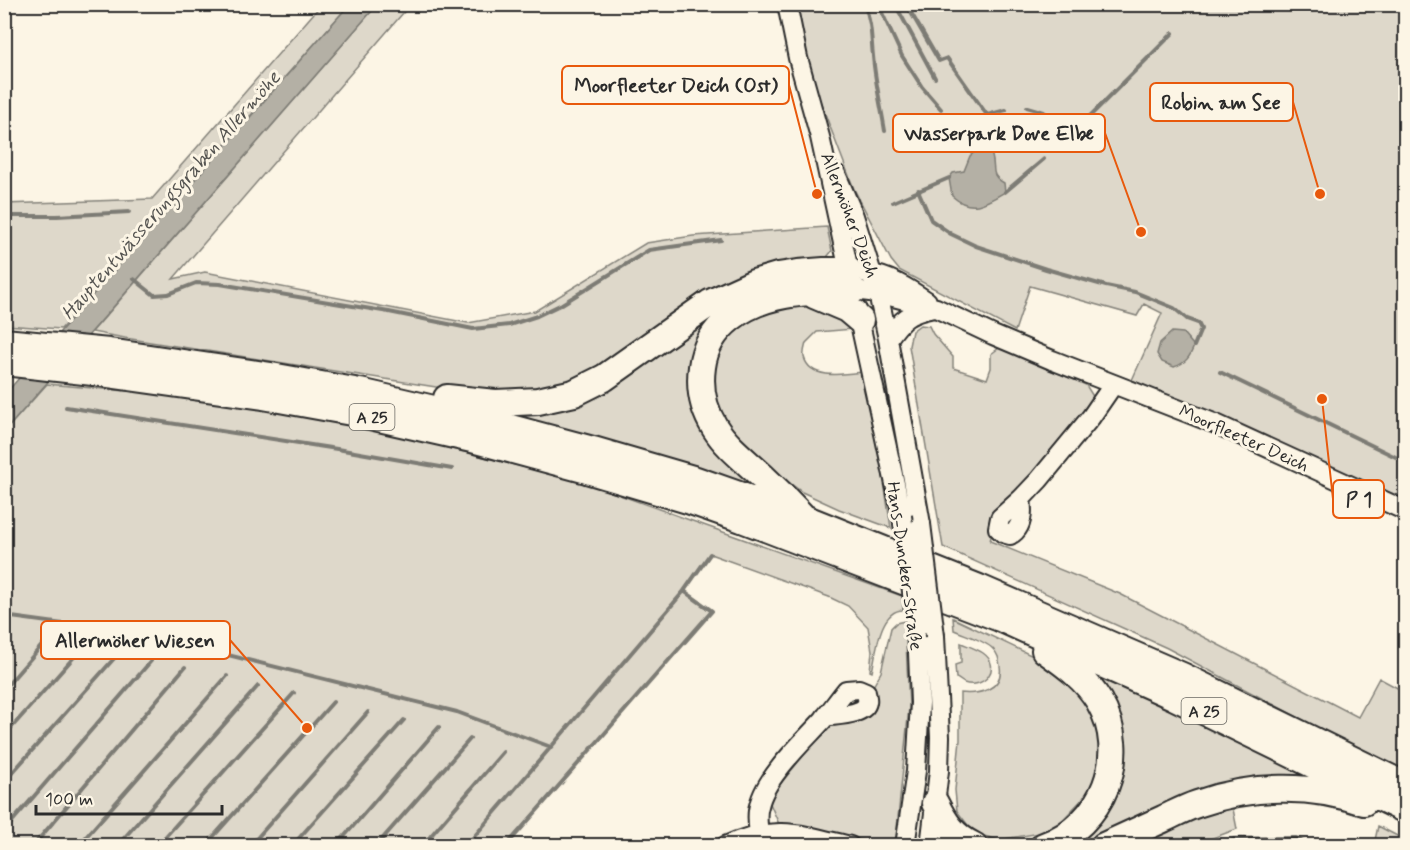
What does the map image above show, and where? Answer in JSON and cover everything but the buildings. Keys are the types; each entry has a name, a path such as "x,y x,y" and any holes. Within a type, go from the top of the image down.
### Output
{"highway":[{"path":"360,392 495,403 538,401 574,393 604,378 710,303 746,287 778,276 798,273 858,278"},
{"path":"804,518 776,488 727,444 715,428 705,410 701,394 702,362 707,346 716,332 729,318 754,304 858,278"},
{"path":"805,292 837,304 860,320"},
{"name":"A 25","path":"9,352 272,376 360,392 477,419 696,480 804,518 980,588 1182,676 1406,786"},
{"name":"A 25","path":"101,362 357,413 472,440 587,470 731,515 1000,618 1173,696 1406,810"},
{"path":"1000,618 1066,665 1086,683 1099,701 1110,728 1112,760 1107,783 1098,802 1076,828 1044,846"},
{"path":"1104,846 1195,804 1260,789 1287,788 1331,793 1406,817"},
{"path":"935,803 941,816 957,837 974,846"}],"street":[{"name":"Allermöher Deich","path":"787,4 798,58 858,278"},
{"name":"Allermöher Deich","path":"820,137 854,216 858,278"},
{"name":"Moorfleeter Deich","path":"858,278 878,293 936,308 1002,339 1113,385 1216,424 1406,511"},
{"name":"Moorfleeter Deich","path":"858,278 906,286 936,308"},
{"name":"Hans-Duncker-Straße","path":"858,278 860,320 902,516 917,629 921,703 916,771 905,846"},
{"name":"Hans-Duncker-Straße","path":"878,293 921,524 935,636 940,736 939,771 930,846"},
{"path":"888,339 909,315 936,308"},
{"path":"1021,499 1091,417 1113,385"},
{"path":"759,834 759,806 767,786 825,717"},
{"path":"725,846 746,837 785,832 849,846"}],"shaded area":[{"path":"321,5 349,5 61,329 5,325 4,204 152,199"},
{"path":"349,5 377,5 5,431 5,394"},
{"path":"377,5 410,5 173,279 205,272 468,323 535,311 646,243 693,236 827,227 832,251 822,263 779,270 586,381 550,392 455,390 92,332"},
{"path":"796,5 1405,5 1405,499 1132,380 1162,313 1144,304 1137,316 1030,286 1015,331 899,270 891,260 854,189 812,80"},
{"path":"981,146 988,146 996,177 1004,183 1005,192 978,205 965,204 952,196 949,178 953,173 964,171 970,156"},
{"path":"765,290 694,370 769,492 512,415 685,327"},
{"path":"795,303 830,303 854,329 817,332 806,343 804,357 813,370 821,373 863,372 891,528 839,509 802,492 750,454 716,413 712,362 726,333 755,312"},
{"path":"920,325 929,326 953,357 953,368 987,379 991,368 991,354 999,348 1086,385 1094,398 995,518 990,541 1120,594 1358,717 1379,678 1405,692 1405,774 1167,648 943,547 909,346 912,331"},
{"path":"1172,332 1183,333 1194,346 1187,359 1174,367 1162,362 1157,354 1160,343"},
{"path":"47,384 206,398 366,427 586,483 902,596 903,610 895,612 884,625 877,644 872,672 870,671 872,651 868,627 848,606 710,554 684,591 712,611 506,845 5,846 5,431"},
{"path":"953,618 1058,668 1088,700 1100,732 1100,761 1093,788 1052,831 998,840 974,833 957,811 955,790 960,740 960,693 982,692 994,686 998,681 1000,666 995,651 990,646 954,630"},
{"path":"905,621 909,707 896,838 885,844 779,824 768,799 830,723 871,690 881,672 891,628 896,623"},
{"path":"961,643 983,653 989,659 991,670 989,676 984,680 971,684 956,678 955,665 961,663"},
{"path":"1085,666 1321,778 1237,782 1074,846 1102,819 1118,787 1126,757 1121,722"},
{"path":"1232,804 1237,829 1194,845 1129,846"},
{"path":"1378,826 1405,840 1405,845 1374,845"}],"waterway":[{"path":"864,4 870,24 875,75 885,131"},
{"path":"878,4 902,56 922,87 941,109"},
{"path":"895,4 935,78"},
{"path":"906,4 939,61 947,58 987,115 1006,110"},
{"path":"1027,107 1044,112 1073,133 1173,33"},
{"path":"1005,192 1044,159"},
{"path":"893,202 949,178"},
{"path":"918,190 931,220 951,234 976,246 1046,269 1135,292 1174,308 1187,319 1198,323 1201,329 1194,346"},
{"name":"Hauptentwässerungsgraben Allermöhe","path":"4,216 129,212"},
{"path":"134,279 154,295 168,294 196,283 220,284 389,312 473,329 509,325 537,316 562,304 649,250 721,240"},
{"path":"1220,372 1406,462"},
{"path":"66,407 452,469"},
{"path":"506,846 712,611 684,591 710,554"},
{"path":"551,747 684,591"},
{"path":"4,616 78,626 166,642"},
{"path":"4,641 7,638"},
{"path":"4,689 44,643"},
{"path":"4,736 82,648"},
{"path":"200,648 457,712 551,747 466,846"},
{"path":"4,782 118,654"},
{"path":"4,831 151,661"},
{"path":"33,846 185,667"},
{"path":"78,846 227,676"},
{"path":"117,846 258,686"},
{"path":"157,846 294,693"},
{"path":"205,846 333,702"},
{"path":"250,846 368,712"},
{"path":"292,846 404,720"},
{"path":"336,846 439,727"},
{"path":"376,846 470,739"},
{"path":"422,846 503,752"},
{"path":"1219,846 1234,839 1296,838 1309,846"}],"place":[{"name":"Moorfleeter Deich (Ost)","path":"817,194"},
{"name":"Robin am See","path":"1320,194"},
{"name":"Wasserpark Dove Elbe","path":"1141,232"},
{"name":"P 1","path":"1322,399"},
{"name":"Allermöher Wiesen","path":"307,728"}]}
